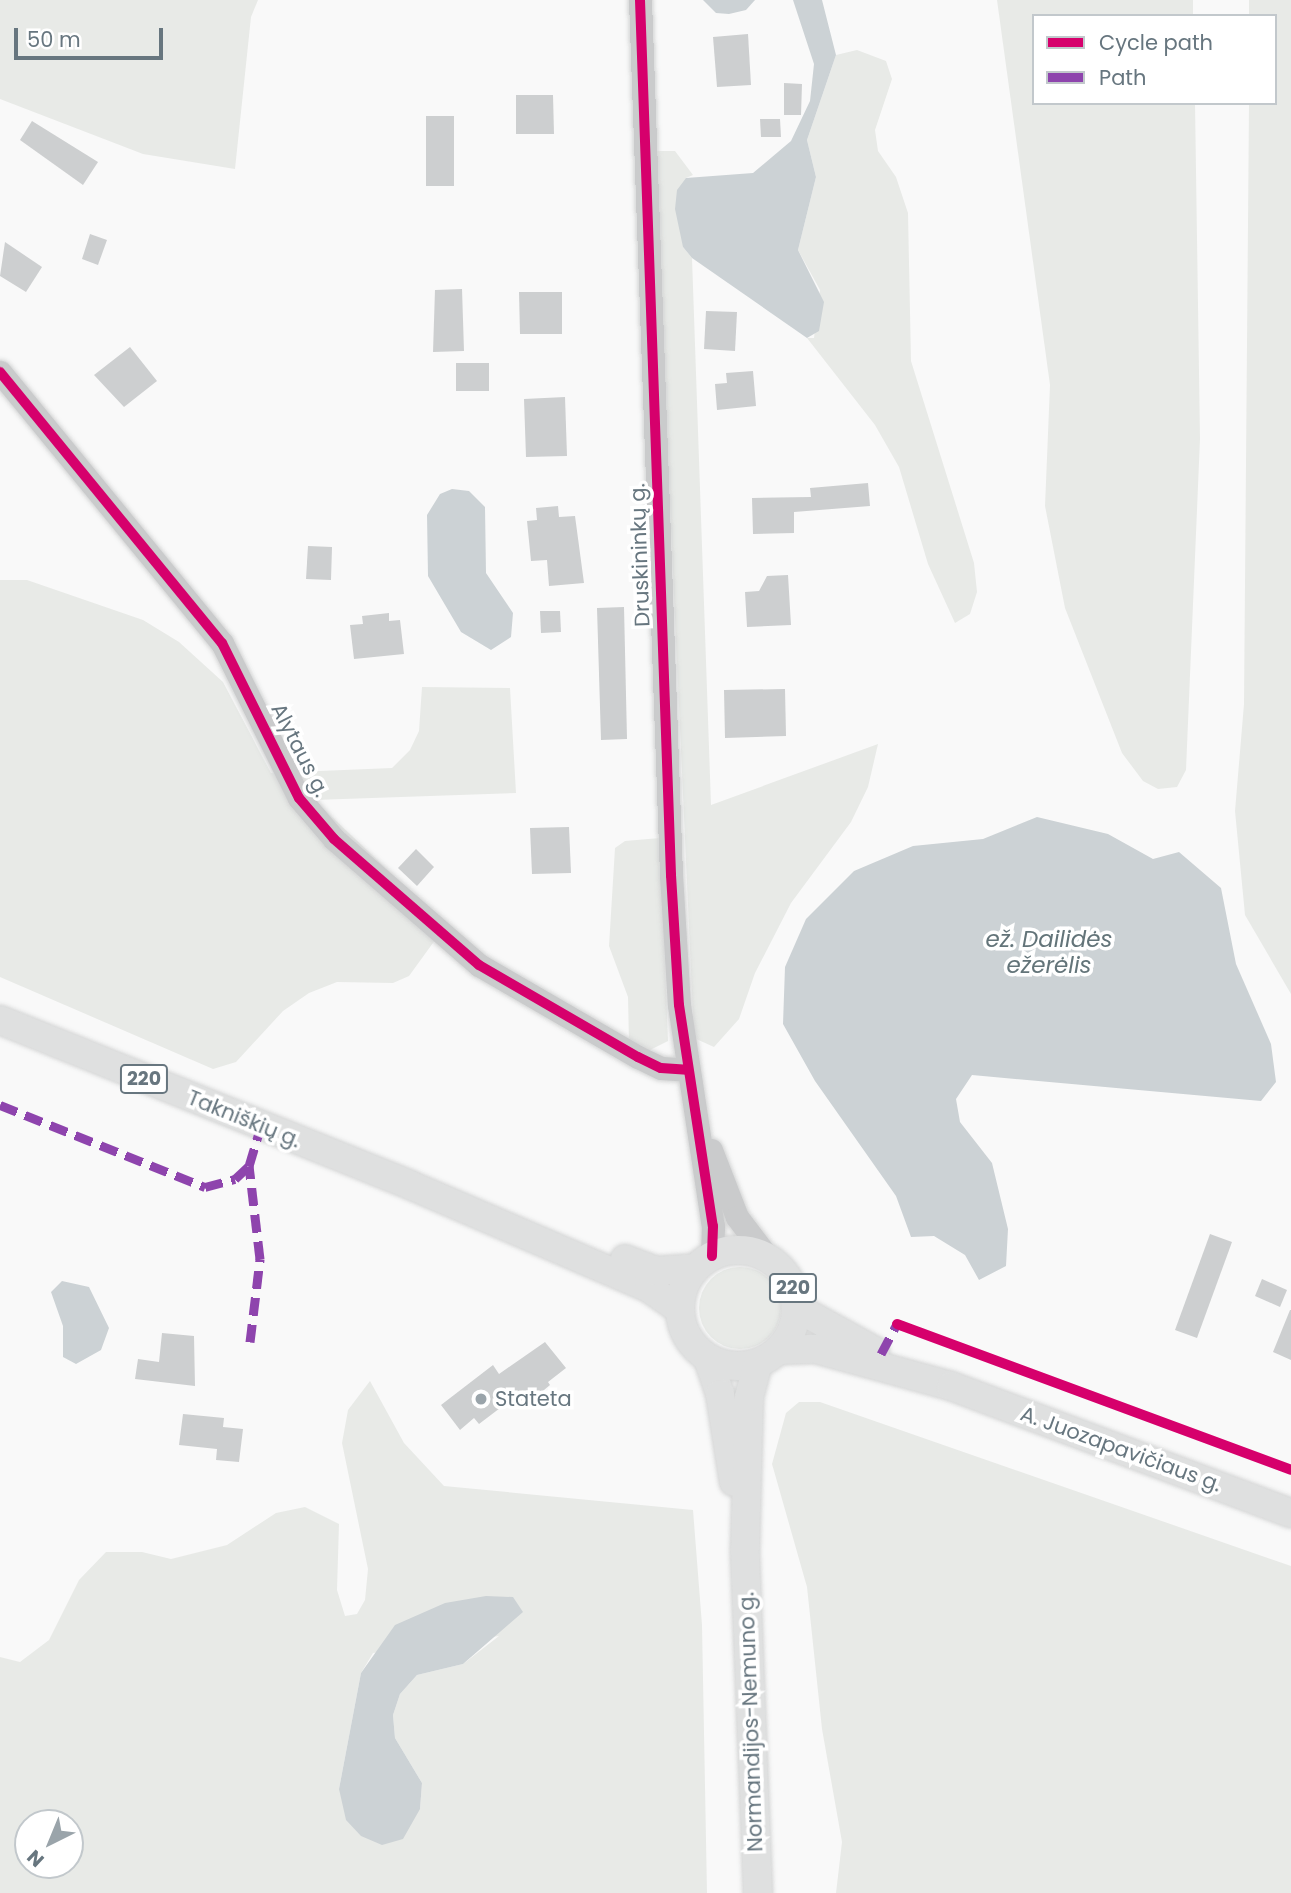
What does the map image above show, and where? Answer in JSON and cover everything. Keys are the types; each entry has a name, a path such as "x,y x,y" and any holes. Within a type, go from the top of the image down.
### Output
{"main road":[{"name":"Takniškių g.","path":"0,1020 410,1185"},
{"name":"220","path":"410,1185 531,1222 656,1271 704,1262 731,1250 769,1259 789,1280 797,1308 793,1330 769,1357 733,1367 708,1359"},
{"name":"220","path":"410,1185 649,1288 680,1310"},
{"path":"704,1262 684,1287 680,1310 693,1346 708,1359"},
{"name":"A. Juozapavičiaus g.","path":"797,1308 825,1328 951,1386 1291,1513"},
{"name":"A. Juozapavičiaus g.","path":"769,1357 816,1349 951,1386"},
{"name":"Normandijos-Nemuno g.","path":"758,1893 745,1550 749,1397 769,1357"},
{"name":"Normandijos-Nemuno g.","path":"708,1359 720,1394 745,1550"}],"street":[{"name":"Druskininkų g.","path":"640,0 671,875 687,1070 694,1108"},
{"name":"Alytaus g.","path":"0,372 222,643 299,798 334,839 479,965 638,1057 661,1068 687,1070"},
{"path":"694,1108 737,1217 769,1259"},
{"path":"694,1108 713,1226 704,1262"}],"shaded area":[{"path":"0,0 258,0 251,17 235,169 143,154 0,99"},
{"path":"997,0 1193,0 1193,14 1032,14 1032,105 1195,105 1200,439 1186,770 1177,787 1158,789 1143,781 1122,753 1065,608 1045,506 1050,385"},
{"path":"1249,0 1291,0 1291,994 1245,915 1235,811 1244,704 1249,105 1277,105 1277,14 1249,14"},
{"path":"857,50 886,61 892,79 875,130 878,151 896,177 908,213 911,361 974,563 977,592 970,614 955,623 928,564 899,467 875,425 807,338 814,338 820,290 798,250 816,177 807,140 836,55"},
{"path":"654,151 675,151 693,175 686,178 683,247 692,258 711,805 878,744 868,787 851,822 791,903 755,973 739,1019 714,1047 694,1038"},
{"path":"0,580 27,580 143,620 179,642 223,682 271,773 392,768 410,750 419,731 422,687 510,688 516,793 314,800 446,925 409,976 393,983 337,982 309,993 283,1011 236,1062 213,1069 0,977"},
{"path":"660,838 668,1041 648,1051 629,1043 628,997 609,946 615,848 625,841"},
{"path":"740,1267 756,1270 769,1279 778,1292 781,1308 778,1324 769,1337 756,1346 740,1349 724,1346 711,1337 702,1324 699,1308 702,1292 711,1279 724,1270"},
{"path":"370,1381 404,1443 444,1486 693,1510 702,1625 707,1893 0,1893 0,1657 20,1662 49,1640 79,1580 106,1552 142,1552 171,1559 227,1545 276,1513 305,1507 339,1524 337,1590 345,1616 357,1614 365,1600 368,1569 342,1443 348,1410","holes":["499,1636 463,1664 417,1675 400,1694 393,1715 395,1738 422,1783 420,1809 339,1789 361,1673 373,1653"]},
{"path":"799,1402 820,1402 1291,1566 1291,1893 836,1893 842,1842 822,1729 807,1587 772,1464 786,1413"}],"water":[{"path":"703,0 755,0 746,10 729,14 716,13"},
{"path":"793,0 822,0 836,55 807,140 816,177 798,250 824,302 819,331 807,338 692,258 683,247 675,209 677,190 686,178 753,173 791,141 810,101 814,64"},
{"path":"452,489 469,491 485,507 486,573 513,613 511,637 491,650 461,632 428,576 427,515 440,494"},
{"name":"ež. Dailidės ežerėlis","path":"1037,817 1108,834 1153,859 1179,852 1221,888 1236,964 1271,1044 1276,1082 1261,1101 972,1075 956,1099 960,1122 992,1163 1008,1229 1006,1266 979,1280 965,1255 934,1236 911,1237 896,1196 815,1081 783,1024 785,967 806,919 854,871 913,846 983,839"},
{"path":"62,1281 89,1287 109,1328 101,1350 76,1364 63,1357 63,1326 51,1292"},
{"path":"486,1596 513,1597 523,1612 463,1664 417,1675 400,1694 393,1715 395,1738 422,1783 420,1809 403,1839 382,1845 361,1836 346,1820 339,1789 361,1673 395,1625 445,1603"}],"building":[{"path":"748,34 751,85 717,87 713,37"},
{"path":"784,83 802,84 801,115 784,115"},
{"path":"516,95 553,95 554,134 516,134"},
{"path":"426,116 454,116 454,186 426,186"},
{"path":"760,119 780,119 781,137 761,137"},
{"path":"32,121 98,162 83,185 20,140"},
{"path":"90,234 107,240 98,265 82,259"},
{"path":"5,242 42,267 26,292 0,276"},
{"path":"462,289 464,351 433,352 435,290"},
{"path":"519,292 562,292 562,334 520,334"},
{"path":"706,311 737,312 735,351 704,349"},
{"path":"130,347 157,381 124,407 94,375"},
{"path":"456,363 489,363 489,391 456,391"},
{"path":"753,371 756,406 717,410 715,384 727,383 726,373"},
{"path":"565,397 567,456 526,457 524,399"},
{"path":"868,483 870,506 794,512 794,533 753,534 752,498 811,497 810,488"},
{"path":"558,506 559,517 575,516 584,583 549,586 547,560 531,561 527,521 537,520 536,508"},
{"path":"308,546 332,547 331,580 306,579"},
{"path":"788,575 791,625 747,627 745,592 759,591 767,576"},
{"path":"624,607 627,739 601,740 597,608"},
{"path":"540,611 560,611 561,632 541,633"},
{"path":"389,613 389,621 400,620 404,654 354,659 350,625 363,624 362,616"},
{"path":"785,689 786,736 725,738 724,690"},
{"path":"569,827 571,873 532,874 530,828"},
{"path":"416,849 434,867 417,886 398,868"},
{"path":"1210,1234 1232,1242 1197,1338 1175,1330"},
{"path":"1262,1279 1287,1290 1280,1307 1255,1296"},
{"path":"1291,1310 1291,1360 1273,1352"},
{"path":"162,1333 194,1336 195,1386 135,1379 138,1359 159,1362"},
{"path":"545,1342 566,1368 548,1382 550,1385 531,1401 527,1396 512,1408 508,1402 479,1424 474,1418 460,1430 441,1405 493,1365 499,1374"},
{"path":"183,1414 224,1418 223,1427 243,1429 239,1462 216,1460 217,1449 179,1445"}],"marked path":[{"path":"0,1105 205,1187 235,1179 249,1166"},
{"path":"250,1342 260,1259 249,1166 261,1126"},
{"path":"881,1354 897,1324 904,1326"}],"cycle path":[{"path":"640,0 671,875 679,1005 713,1226 712,1256"},
{"path":"0,372 222,643 299,798 334,839 479,965 638,1057 661,1068 687,1070"},
{"path":"897,1324 1291,1470"}],"place":[{"name":"Stateta","path":"481,1399"}]}
